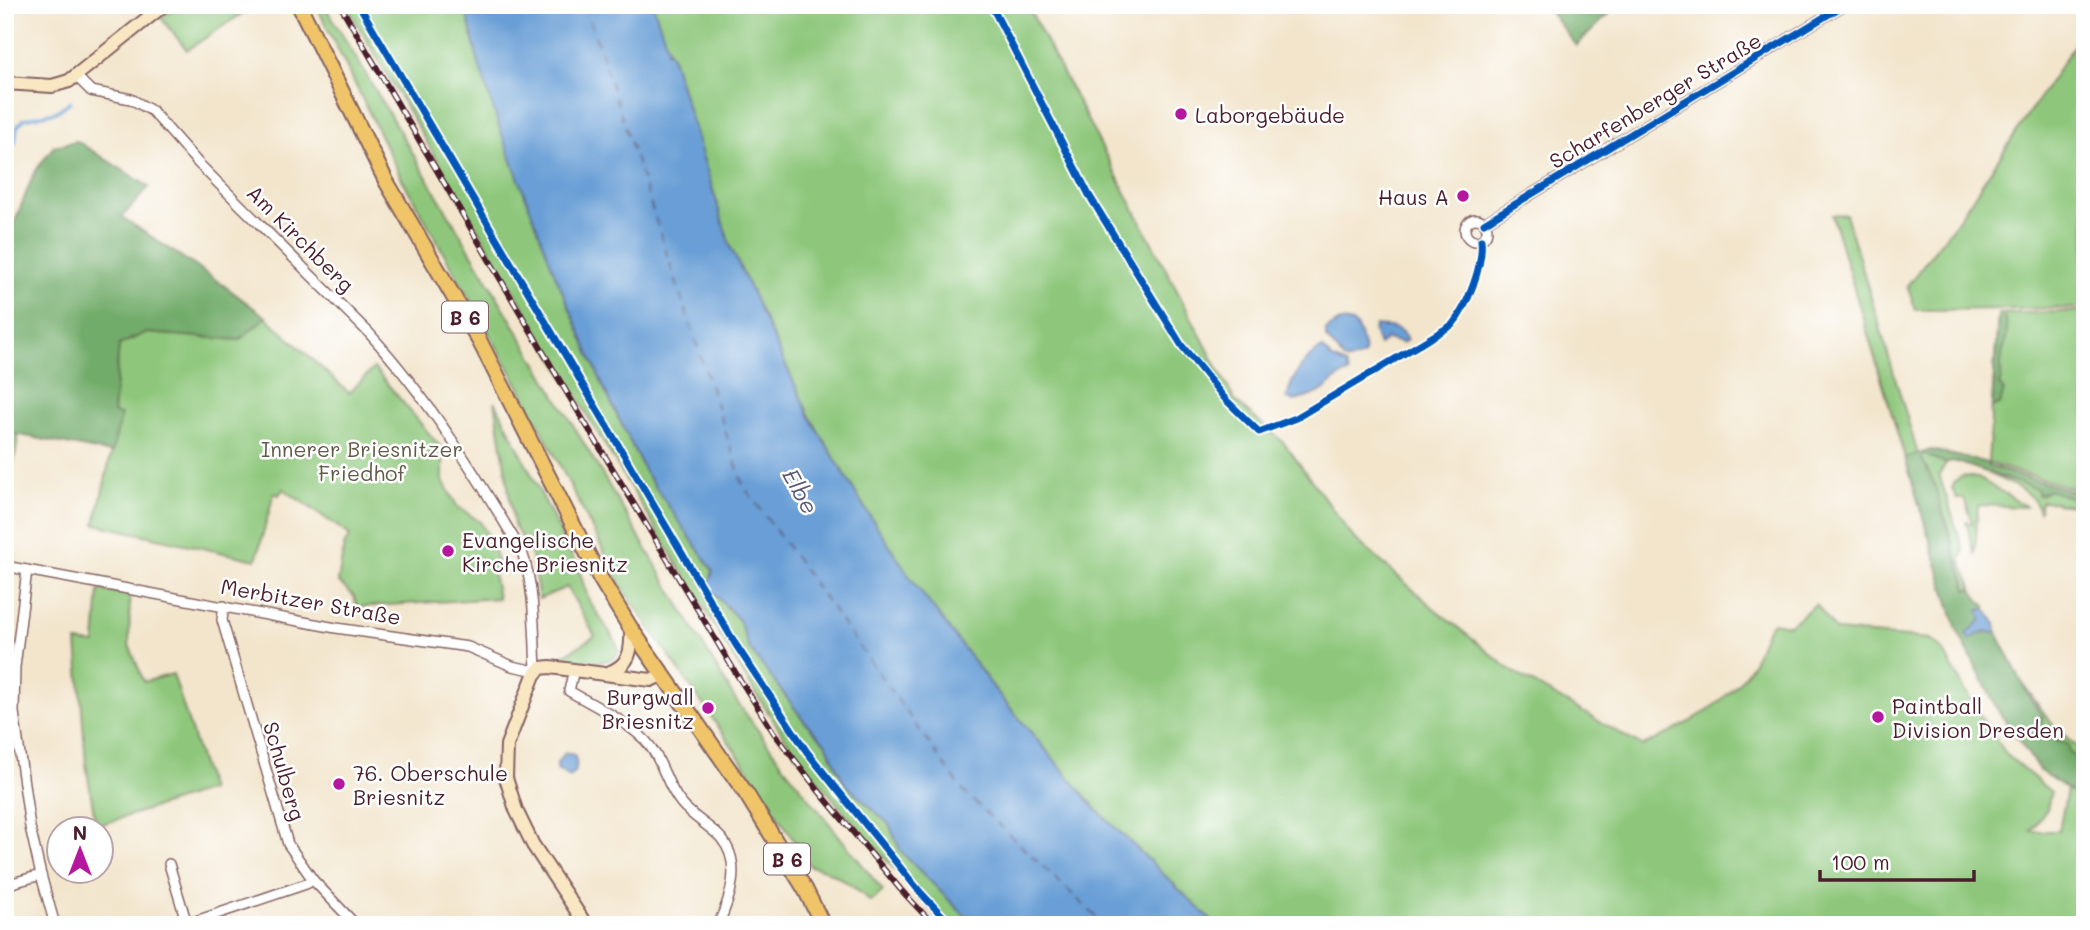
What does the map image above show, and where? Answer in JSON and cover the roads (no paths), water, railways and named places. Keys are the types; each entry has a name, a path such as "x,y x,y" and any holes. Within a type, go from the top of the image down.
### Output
{"main road":[{"name":"B 6","path":"299,5 386,181 480,342 590,560 631,629 747,795 805,889 822,925"}],"street":[{"path":"5,83 52,86 78,77 116,42 164,5"},
{"name":"Scharfenberger Straße","path":"1485,223 1844,5"},
{"name":"Am Kirchberg","path":"78,77 91,91 131,99 158,117 199,164 396,363 478,478 527,565 536,671"},
{"name":"Merbitzer Straße","path":"5,566 336,628 468,647 512,666 536,671 550,667 651,680 663,674"},
{"path":"27,570 15,667 14,712 22,777 41,875 55,925"},
{"name":"Schulberg","path":"224,606 222,620 288,844 313,880 356,925"},
{"path":"606,674 620,669 626,661 631,629"},
{"path":"574,669 569,691 629,728 648,744 680,802 722,839 730,859 733,883 729,901 718,925"},
{"path":"536,671 507,745 506,778 516,810 533,845 586,925"},
{"path":"169,864 186,924 313,880"},
{"path":"5,885 41,875"}],"water":[{"name":"Elbe","path":"465,5 653,5 667,51 671,54 730,246 810,417 861,502 912,580 1000,696 1096,809 1216,925 974,925 901,852 889,824 844,783 827,745 806,723 749,648 739,620 708,587 713,571 645,472 603,386 554,272 500,129 479,65"},
{"path":"1340,321 1352,323 1357,327 1364,347 1363,356 1349,361 1343,359 1326,338 1326,330"},
{"path":"1375,326 1398,329 1407,340 1402,343 1387,339 1379,345 1374,332"},
{"path":"1323,348 1331,358 1346,365 1349,373 1314,395 1294,401 1287,398 1300,369 1310,357"},
{"path":"1986,609 1996,624 1997,633 1982,632 1969,640 1966,634 1982,620 1979,610"},
{"path":"565,753 574,755 576,761 570,777 557,769 557,763"}],"waterway":[{"path":"5,159 15,143 17,127 24,119 56,112 70,102"}],"railway":[{"path":"340,5 570,398 774,733 901,890 934,925"}],"place":[{"name":"Laborgebäude","path":"1181,114"},
{"name":"Haus A","path":"1463,196"},
{"name":"Evangelische Kirche Briesnitz","path":"448,551"},
{"name":"Burgwall Briesnitz","path":"708,708"},
{"name":"Paintball Division Dresden","path":"1878,717"},
{"name":"76. Oberschule Briesnitz","path":"339,784"}],"park label":[{"name":"Innerer Briesnitzer Friedhof","path":"362,460"}]}
